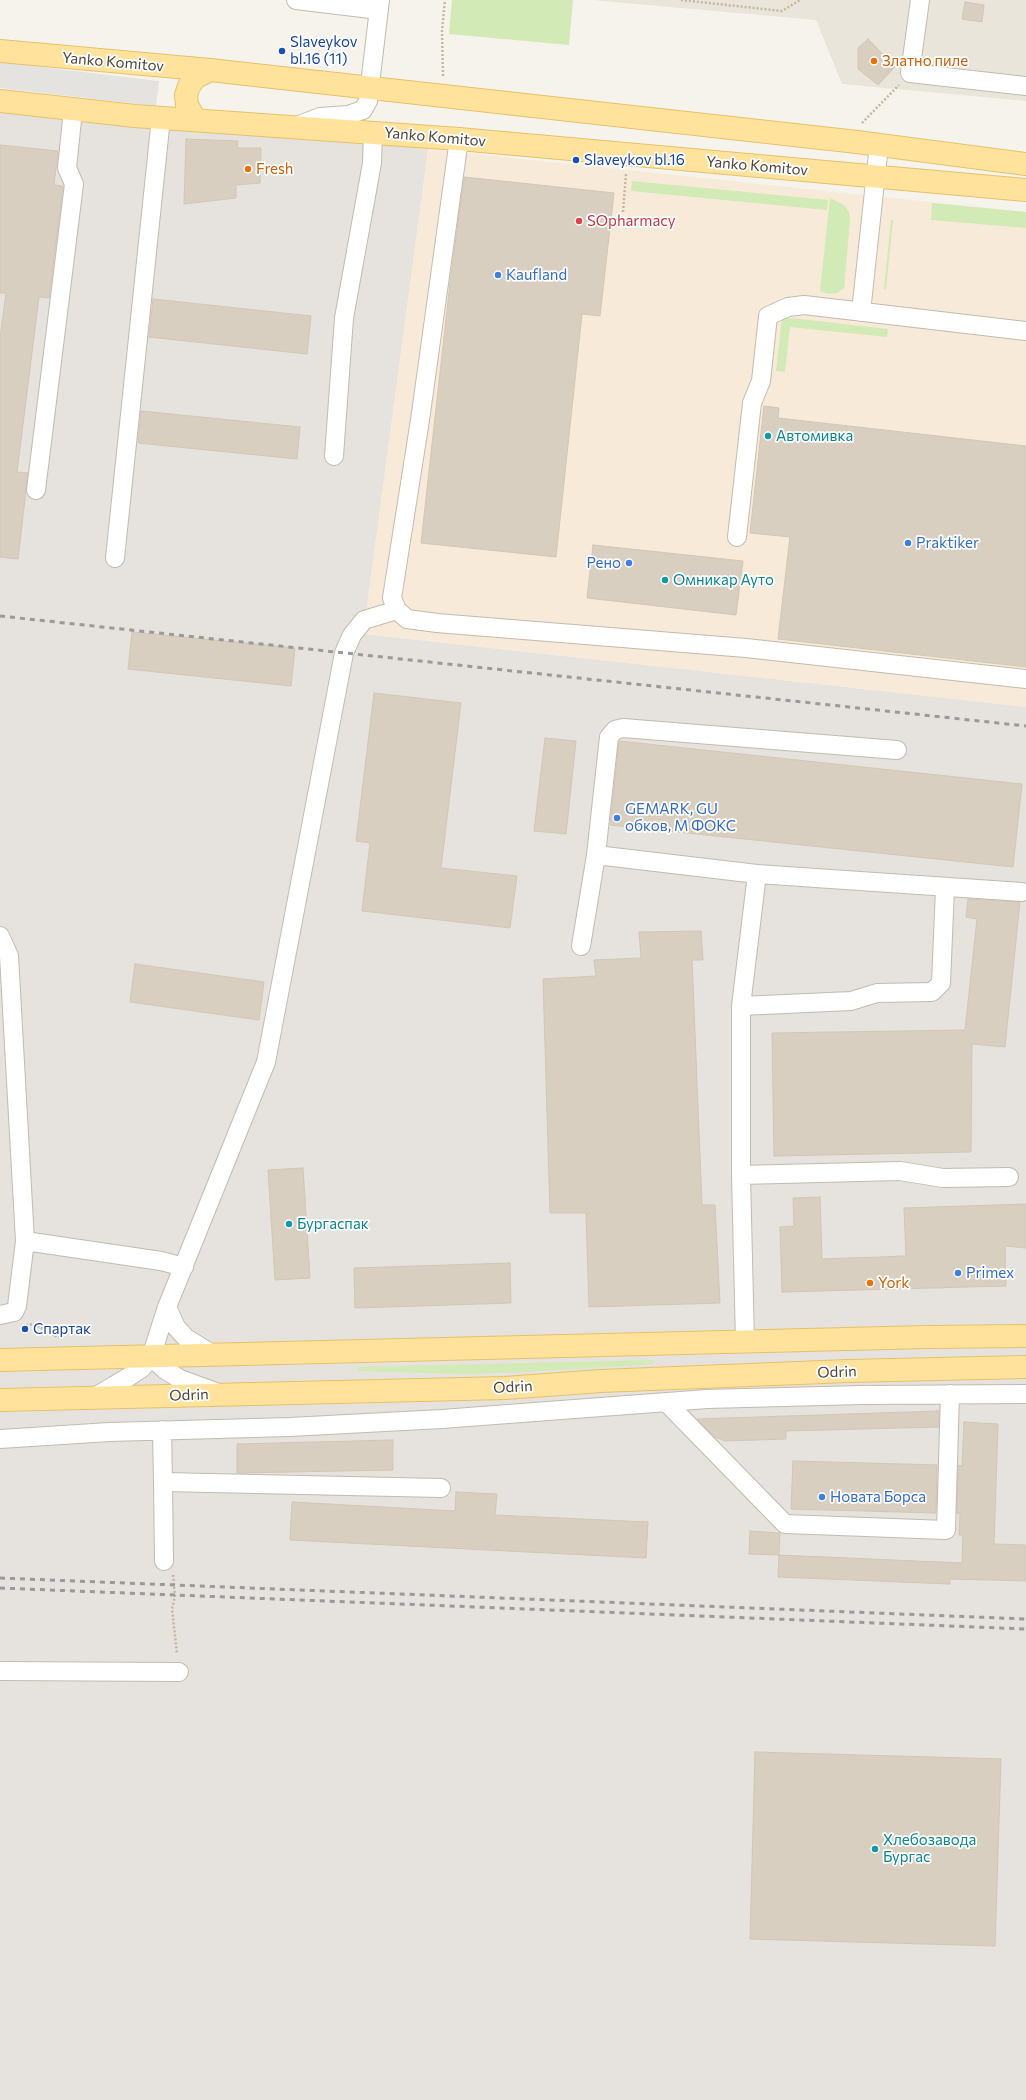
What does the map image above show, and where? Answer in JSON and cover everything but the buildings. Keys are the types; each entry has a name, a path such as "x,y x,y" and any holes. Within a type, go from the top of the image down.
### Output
{"main road":[{"name":"Yanko Komitov","path":"0,51 210,70 879,145 1026,164"},
{"path":"195,120 187,105 186,95 189,86 196,77 210,70"},
{"name":"Yanko Komitov","path":"0,101 73,110 161,118 297,126 459,139 1026,190"},
{"path":"0,1360 1026,1336"},
{"path":"601,1381 631,1370 721,1364 745,1343"},
{"name":"Odrin","path":"0,1400 505,1388 601,1381 848,1371 1026,1367"}],"street":[{"path":"296,0 379,5 370,88"},
{"path":"920,0 910,73 1026,86"},
{"name":"Yanko Komitov","path":"297,126 320,117 348,115 363,110 368,101 370,88"},
{"path":"36,490 74,184 66,168 73,110"},
{"path":"115,558 161,118"},
{"path":"334,456 344,318 372,163 373,132"},
{"path":"459,139 420,420 392,598 397,610 407,619 437,623 746,648 1026,679"},
{"path":"861,312 879,145"},
{"path":"737,537 752,403 761,381 768,316 788,307 804,305 1026,331"},
{"path":"93,1398 136,1372 151,1356 167,1307 266,1062 344,653 352,635 364,620 397,610"},
{"path":"581,946 596,855 609,736 615,730 623,728 897,750"},
{"path":"596,855 757,874 945,888 1022,892"},
{"path":"745,1343 741,1175 741,1006 757,874"},
{"path":"741,1006 851,1001 877,993 932,992 941,983 945,888"},
{"path":"0,936 8,956 25,1241 17,1306 14,1312 0,1315"},
{"path":"741,1175 900,1171 943,1178 1009,1177"},
{"path":"25,1241 161,1260 184,1267"},
{"path":"167,1307 176,1327 186,1338 212,1354"},
{"path":"151,1356 164,1369 180,1379 222,1394"},
{"path":"666,1402 785,1524 946,1530 950,1394"},
{"path":"0,1439 162,1430 290,1427 442,1419 723,1399 950,1394 1026,1394"},
{"path":"162,1430 164,1562"},
{"path":"163,1482 441,1488"},
{"path":"0,1671 179,1672"}],"path":[{"path":"443,81 442,31 445,0"},
{"path":"681,0 782,11 800,0"},
{"path":"859,126 910,73"},
{"path":"624,212 626,173"},
{"path":"164,1562 172,1568 175,1596 172,1610 179,1672"}],"shaded area":[{"path":"591,0 1026,0 1026,101 842,84 816,20"},
{"path":"0,62 159,81 156,106 0,88"},
{"path":"0,106 428,149 363,634 1026,707 1026,2100 0,2100"},
{"path":"428,149 1026,212 1026,707 362,634"},
{"path":"331,1412 331,1417 200,1421 200,1416"},
{"path":"186,1416 187,1422 123,1423 123,1418"},
{"path":"97,1421 98,1426 0,1432 0,1427"}],"green space":[{"path":"452,0 573,0 569,45 449,34"},
{"path":"632,181 828,200 827,210 631,191"},
{"path":"830,198 844,205 849,212 850,220 844,288 837,293 829,294 820,291"},
{"path":"932,203 1026,212 1026,228 931,220"},
{"path":"891,220 893,220 886,289 884,289"},
{"path":"782,317 888,329 887,337 790,327 785,372 776,371"},
{"path":"653,1360 653,1364 524,1372 467,1374 357,1371 358,1367"}],"railway":[{"path":"0,616 1026,726"},
{"path":"0,1578 1026,1619"},
{"path":"0,1588 1026,1629"}],"place":[{"name":"Slaveykov bl.16 (11)","path":"282,51"},
{"name":"Златно пиле","path":"874,61"},
{"name":"Slaveykov bl.16","path":"576,160"},
{"name":"Fresh","path":"248,169"},
{"name":"SOpharmacy","path":"579,221"},
{"name":"Kaufland","path":"498,275"},
{"name":"Автомивка","path":"768,436"},
{"name":"Praktiker","path":"908,543"},
{"name":"Рено","path":"629,563"},
{"name":"Омникар Ауто","path":"665,580"},
{"name":"GEMARK, GU обков, М ФОКС","path":"617,818"},
{"name":"Бургаспак","path":"289,1224"},
{"name":"Primex","path":"958,1273"},
{"name":"York","path":"870,1283"},
{"name":"Спартак","path":"25,1329"},
{"name":"Новата Борса","path":"822,1497"},
{"name":"Хлебозавода Бургас","path":"875,1849"}]}
